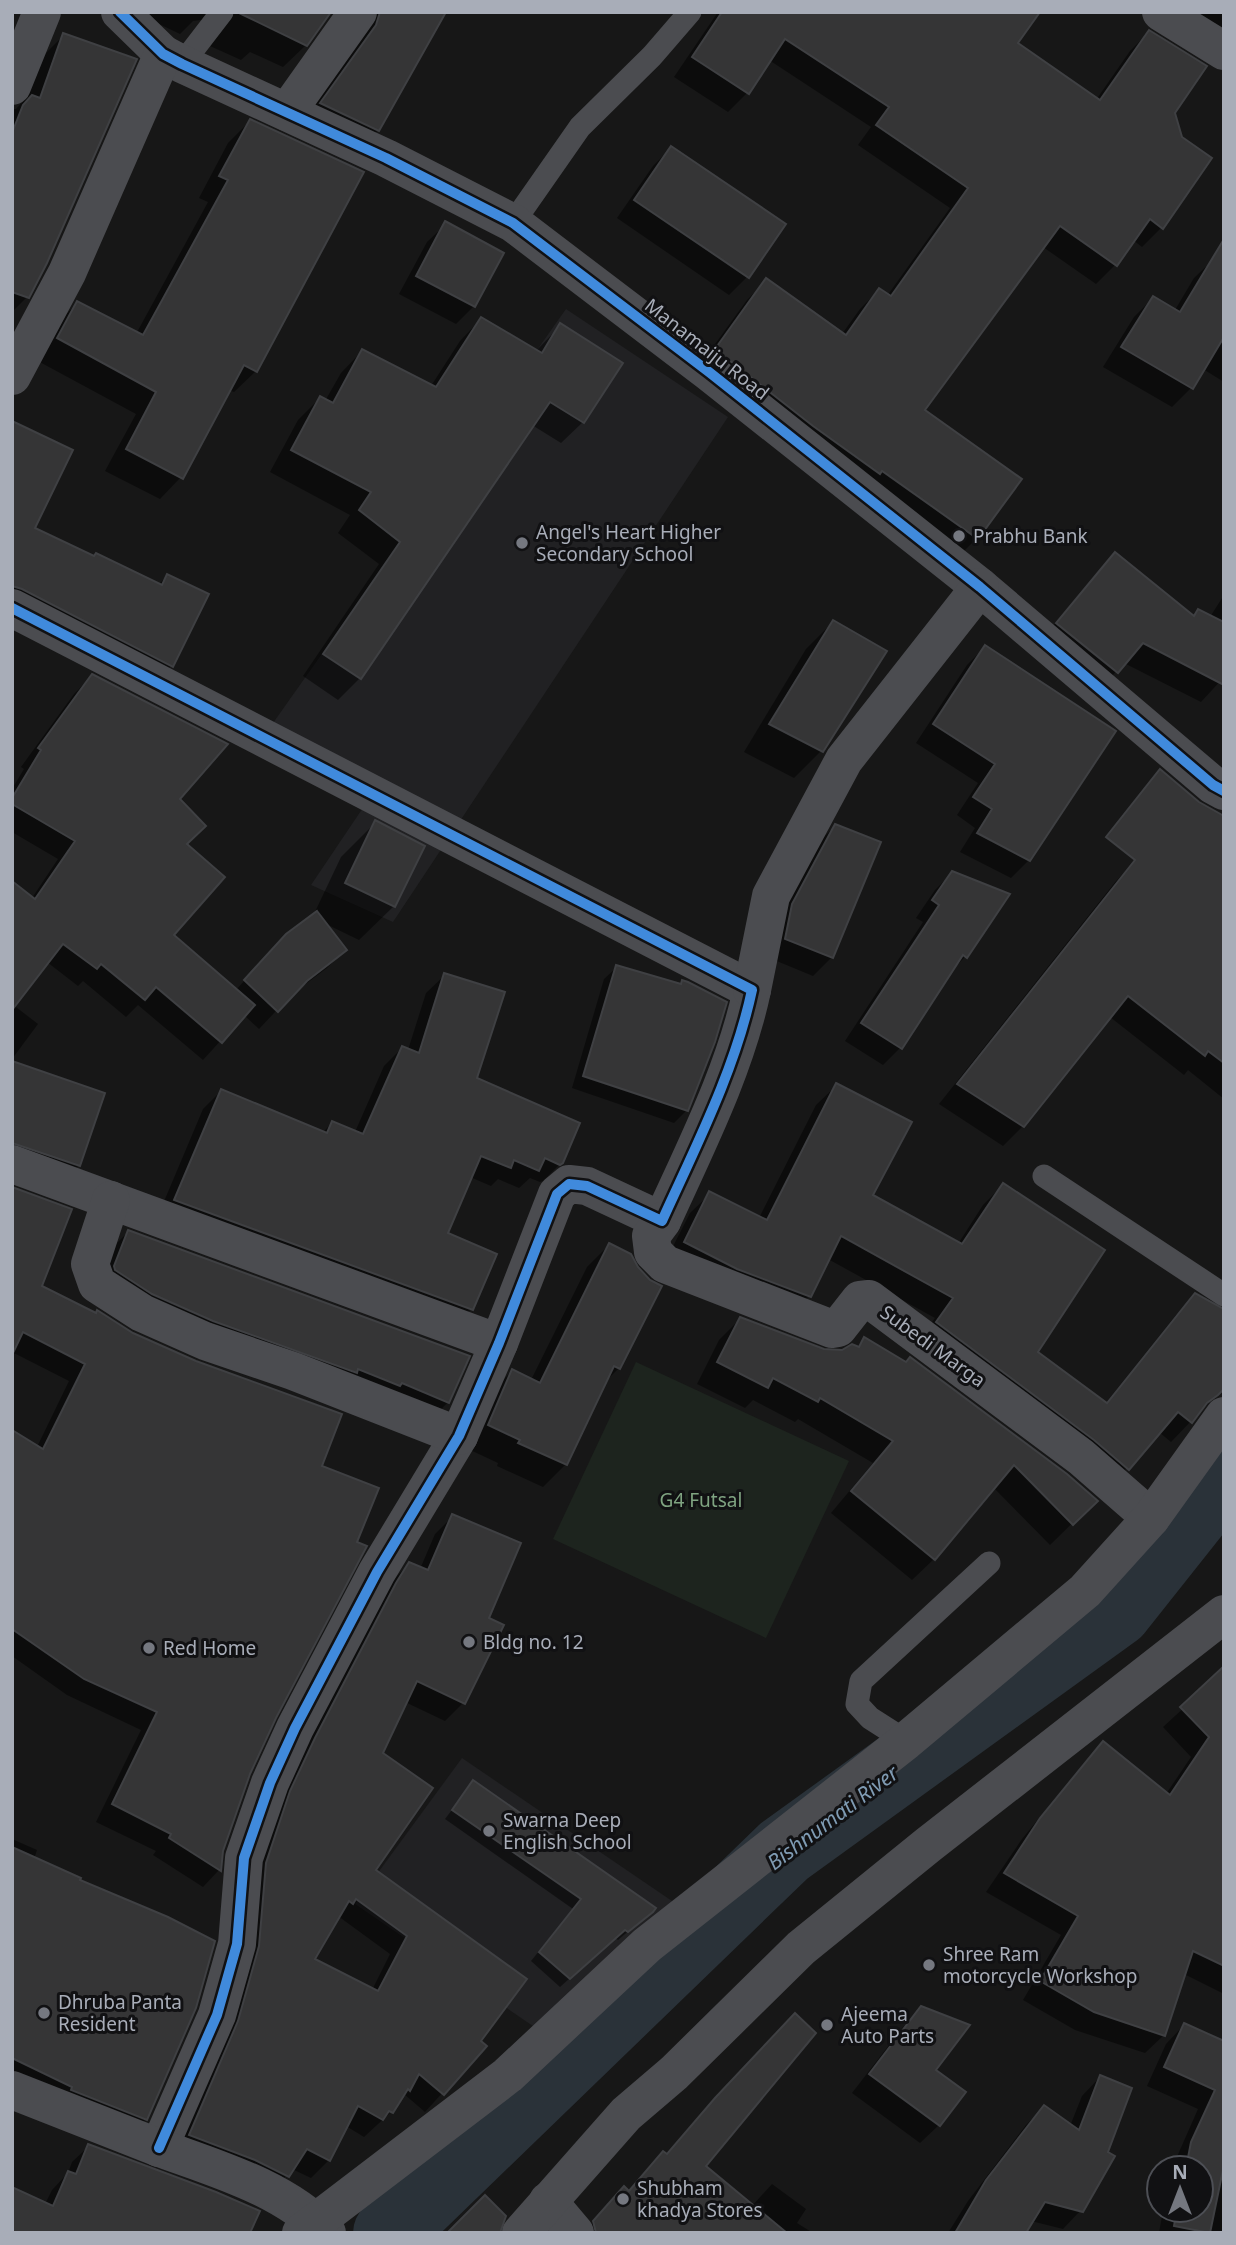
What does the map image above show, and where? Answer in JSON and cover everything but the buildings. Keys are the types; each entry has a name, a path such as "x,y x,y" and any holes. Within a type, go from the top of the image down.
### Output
{"street":[{"path":"12,86 43,12"},
{"name":"Manamaiju Road","path":"120,12 173,59 386,158 513,223 709,372 1220,781"},
{"path":"287,112 358,12"},
{"path":"1161,12 1224,51"},
{"path":"12,376 67,273 173,59"},
{"path":"159,2148 216,2015 237,1944 244,1858 270,1783 295,1728 377,1573 459,1436 499,1343 557,1194 569,1184 587,1185 662,1221 713,1106 745,1024 771,896 844,760 980,587"},
{"path":"18,621 752,990"},
{"path":"12,1164 499,1343"},
{"path":"111,1200 90,1264 97,1284 142,1313 205,1340 293,1371 459,1436"},
{"name":"Subedi Marga","path":"662,1221 651,1236 653,1252 665,1264 832,1329 838,1328 860,1300 869,1299 1081,1457 1151,1518"},
{"path":"12,2091 232,2174 314,2229 508,2075 648,1945 906,1741 1085,1591 1151,1518 1224,1416"},
{"path":"521,2233 626,2114 674,2073 801,1948 1224,1614"},
{"path":"548,2201 575,2233"}],"lane":[{"path":"173,59 222,12"},
{"path":"513,223 580,127 652,57 690,12"},
{"path":"1044,1176 1224,1295"},
{"path":"906,1741 870,1718 857,1704 861,1681 989,1563"}],"shaded area":[{"name":"Angel's Heart Higher Secondary School","path":"566,309 728,417 393,922 311,885 381,781 273,723"},
{"name":"Swarna Deep English School","path":"462,1758 675,1903 543,2033 355,1904"}],"green space":[{"name":"G4 Futsal","path":"636,1362 849,1461 766,1638 553,1539"}],"waterway":[{"name":"Bishnumati River","path":"389,2233 784,1851 1116,1611 1224,1475"}],"cycle path":[{"path":"120,12 163,54 386,158 513,223 709,372 980,587 1213,785 1224,791"},
{"path":"12,608 752,990 745,1020 725,1078 662,1221 587,1186 569,1184 557,1194 499,1343 459,1436 377,1572 295,1728 270,1783 244,1858 237,1944 217,2015 159,2148"}],"place":[{"name":"Prabhu Bank","path":"959,536"},
{"name":"Angel's Heart Higher Secondary School","path":"522,543"},
{"name":"Bldg no. 12","path":"469,1642"},
{"name":"Red Home","path":"149,1648"},
{"name":"Swarna Deep English School","path":"489,1831"},
{"name":"Shree Ram motorcycle Workshop","path":"929,1965"},
{"name":"Dhruba Panta Resident","path":"44,2013"},
{"name":"Ajeema Auto Parts","path":"827,2025"},
{"name":"Shubham khadya Stores","path":"623,2199"}]}
